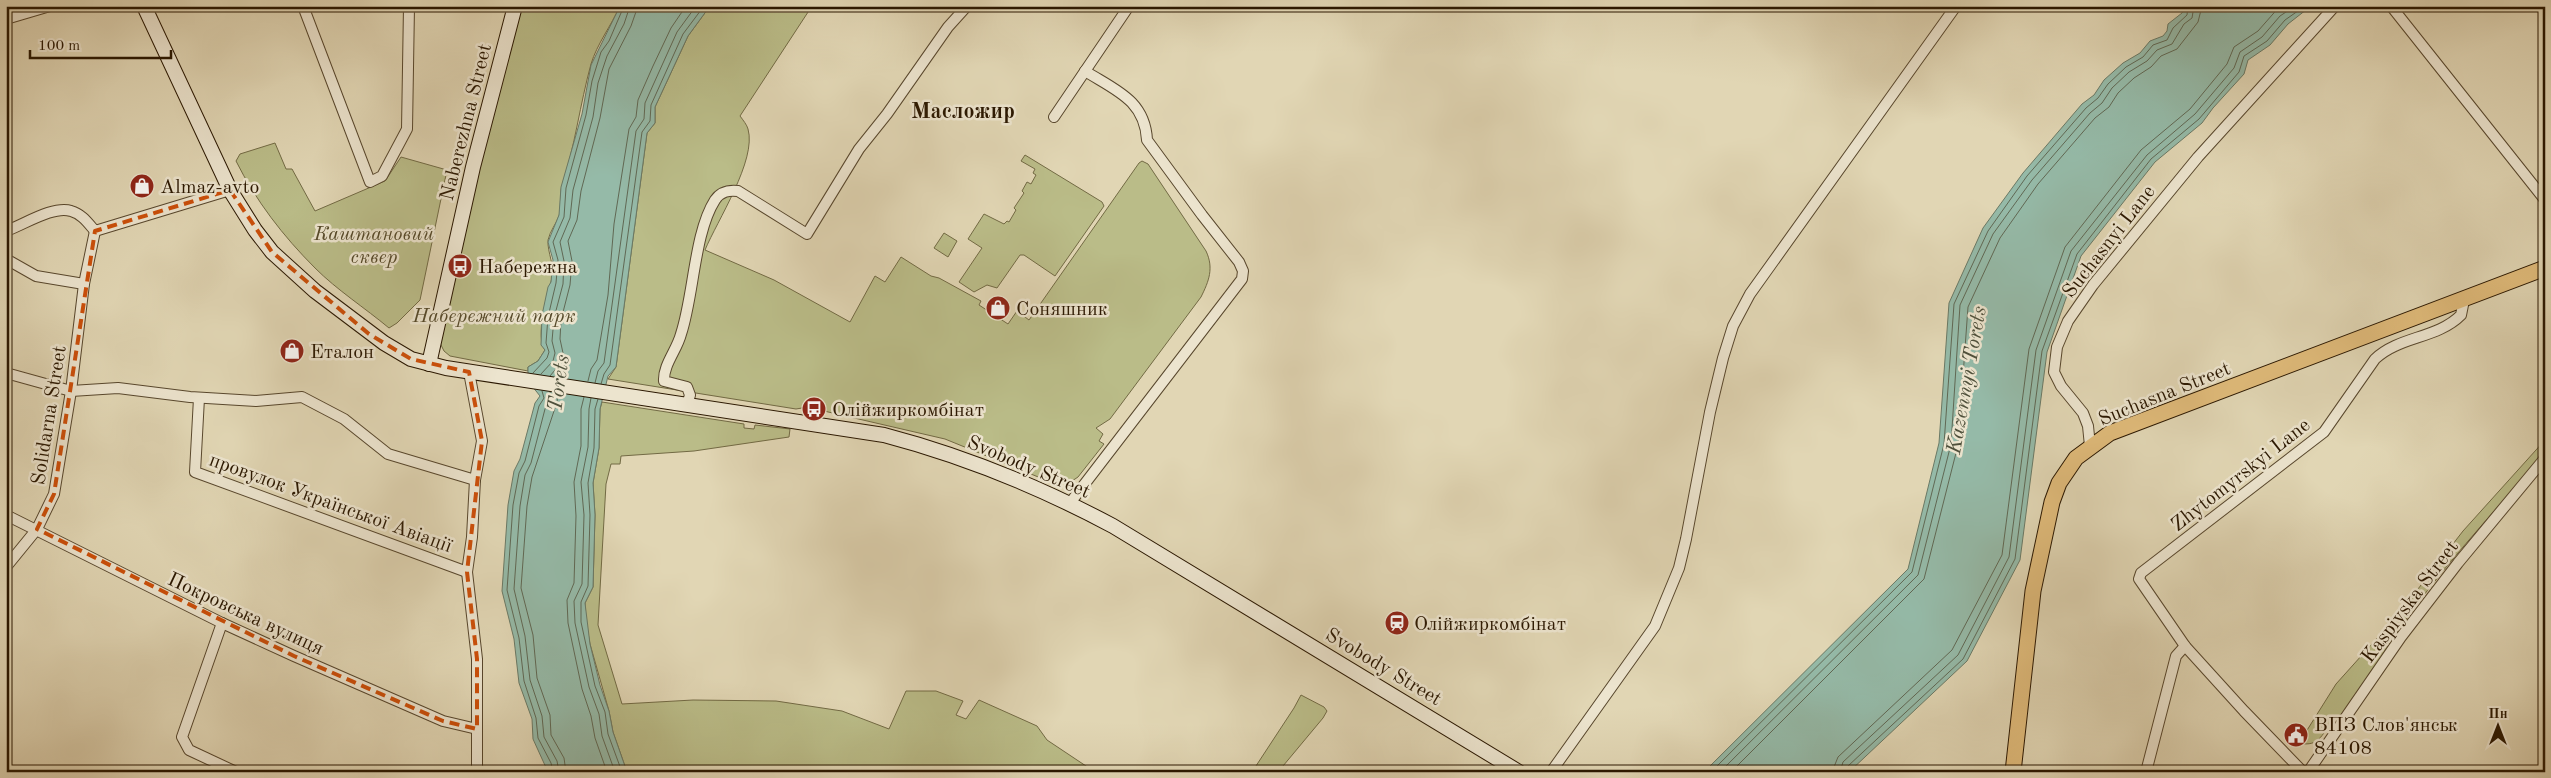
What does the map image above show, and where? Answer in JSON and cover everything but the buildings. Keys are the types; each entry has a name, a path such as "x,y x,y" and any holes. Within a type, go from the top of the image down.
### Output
{"main road":[{"name":"Svobody Street","path":"144,6 230,190 255,230 272,252 315,291 391,348 410,358 469,372 884,435 950,455 1070,503 1196,575 1520,772"},
{"name":"Naberezhna Street","path":"430,364 473,167 515,6"},
{"name":"Suchasna Street","path":"2014,772 2034,591 2044,533 2059,483 2076,458 2110,433 2545,268"}],"street":[{"path":"6,19 50,6"},
{"path":"304,6 370,182 382,176 407,129 409,6"},
{"path":"687,405 690,395 688,387 664,381 664,372 681,335 701,238 716,198 728,190 738,191 807,234 859,149 887,114 948,27 966,6"},
{"path":"1054,117 1129,6"},
{"path":"1551,772 1655,626 1679,568 1710,412 1733,326 1750,294 1956,6"},
{"name":"Suchasnyi Lane","path":"2090,446 2088,426 2084,413 2061,386 2054,372 2053,364 2061,334 2104,270 2198,158 2335,6"},
{"path":"2391,6 2545,200"},
{"path":"1070,503 1242,279 1243,270 1239,262 1147,140 1143,116 1138,108 1085,71"},
{"path":"6,231 42,215 70,210 82,217 96,231 230,190"},
{"name":"Solidarna Street","path":"6,567 36,530 54,494 71,391 84,284 96,231"},
{"path":"6,259 36,276 84,284"},
{"name":"Zhytomyrskyi Lane","path":"2186,646 2140,579 2141,573 2324,432 2375,359 2385,349 2445,328 2461,316 2464,300"},
{"path":"469,372 482,441 475,480 472,537 467,572 477,659 476,772"},
{"path":"6,373 71,391 118,388 199,398 256,401 302,397 344,419 388,454 475,480"},
{"name":"провулок Української Авіації","path":"199,398 195,472 467,572"},
{"name":"Kaspiyska Street","path":"2308,772 2401,637 2458,563 2545,458"},
{"name":"Покровська вулиця","path":"6,516 222,623 443,721 476,729"},
{"path":"222,623 182,737 189,750 236,772"},
{"path":"2146,772 2176,656 2186,646 2244,711 2303,772"}],"highlighted area":[{"path":"230,190 272,252 369,334 411,359 469,372 482,441 467,572 477,659 477,729 443,721 294,656 37,529 54,494 95,231"}],"green space":[{"name":"Набережний парк","path":"520,6 620,6 597,49 587,79 561,190 560,212 548,240 552,276 541,326 542,344 545,350 538,361 528,367 528,371 450,356 444,351 439,341 475,180"},
{"path":"710,6 812,6 740,116 748,129 747,157 742,173 705,250 774,280 850,322 875,276 885,282 901,257 931,276 939,278 981,301 979,305 1008,324 1017,311 1029,320 1139,163 1142,161 1148,164 1206,251 1210,263 1210,274 1201,297 1110,419 1096,428 1103,434 1099,441 1104,444 1078,477 1069,483 1065,478 1053,483 945,439 824,411 819,406 809,404 808,407 796,409 608,379 616,367 647,133 655,123 655,107 688,36"},
{"name":"Каштановий сквер","path":"275,143 286,169 292,169 315,211 385,181 401,157 447,170 420,300 397,323 389,328 324,276 303,256 261,204 236,161 240,154"},
{"path":"1025,155 1102,202 1104,206 1055,276 1024,255 1020,255 997,288 987,285 974,292 959,282 982,248 968,239 984,214 1004,224 1007,221 1009,222 1016,210 1014,208 1024,193 1022,191 1027,182 1031,184 1036,175 1033,173 1035,169 1021,161"},
{"path":"944,233 957,241 948,257 934,248"},
{"path":"602,402 744,424 744,428 754,429 755,425 790,429 789,437 694,451 621,456 620,464 611,464 606,484 598,625 622,704 693,700 776,701 842,711 889,729 906,691 936,691 963,701 956,715 966,719 979,700 1037,726 1047,740 1095,772 627,772 613,732 586,622 585,603 593,587 595,515 593,483 599,448 600,409"},
{"path":"2545,440 2545,451 2427,591 2348,707 2334,718 2316,741 2306,744 2299,743 2336,684 2397,616 2463,531"},
{"path":"1301,695 1324,707 1327,711 1323,718 1278,772 1252,772 1294,708"}],"water":[{"name":"Torets","path":"620,6 710,6 688,36 655,107 655,123 647,133 616,367 608,376 600,409 599,448 593,483 595,515 593,587 585,603 590,644 600,685 609,711 613,732 627,772 548,772 533,739 532,719 519,683 514,639 502,591 508,505 514,471 520,459 535,403 540,396 528,381 528,367 538,361 545,350 541,345 542,315 548,287 551,282 553,260 548,242 559,215 561,187 582,114 591,65"},
{"name":"Kazennyi Torets","path":"2185,6 2311,6 2288,24 2270,45 2248,60 2244,74 2202,123 2155,162 2081,256 2047,352 2020,560 1967,661 1849,772 1704,772 1908,569 1939,443 1949,303 1983,228 2023,173 2082,104 2094,95 2104,80 2123,63 2140,53 2150,41 2163,36 2167,31 2168,24 2182,13"}],"place":[{"name":"Almaz-avto","path":"142,186"},
{"name":"Набережна","path":"460,266"},
{"name":"Соняшник","path":"998,308"},
{"name":"Еталон","path":"292,351"},
{"name":"Олійжиркомбінат","path":"814,409"},
{"name":"Олійжиркомбiнат","path":"1397,623"},
{"name":"ВПЗ Слов'янськ 84108","path":"2296,735"}],"district":[{"name":"Масложир","path":"963,110"}]}
